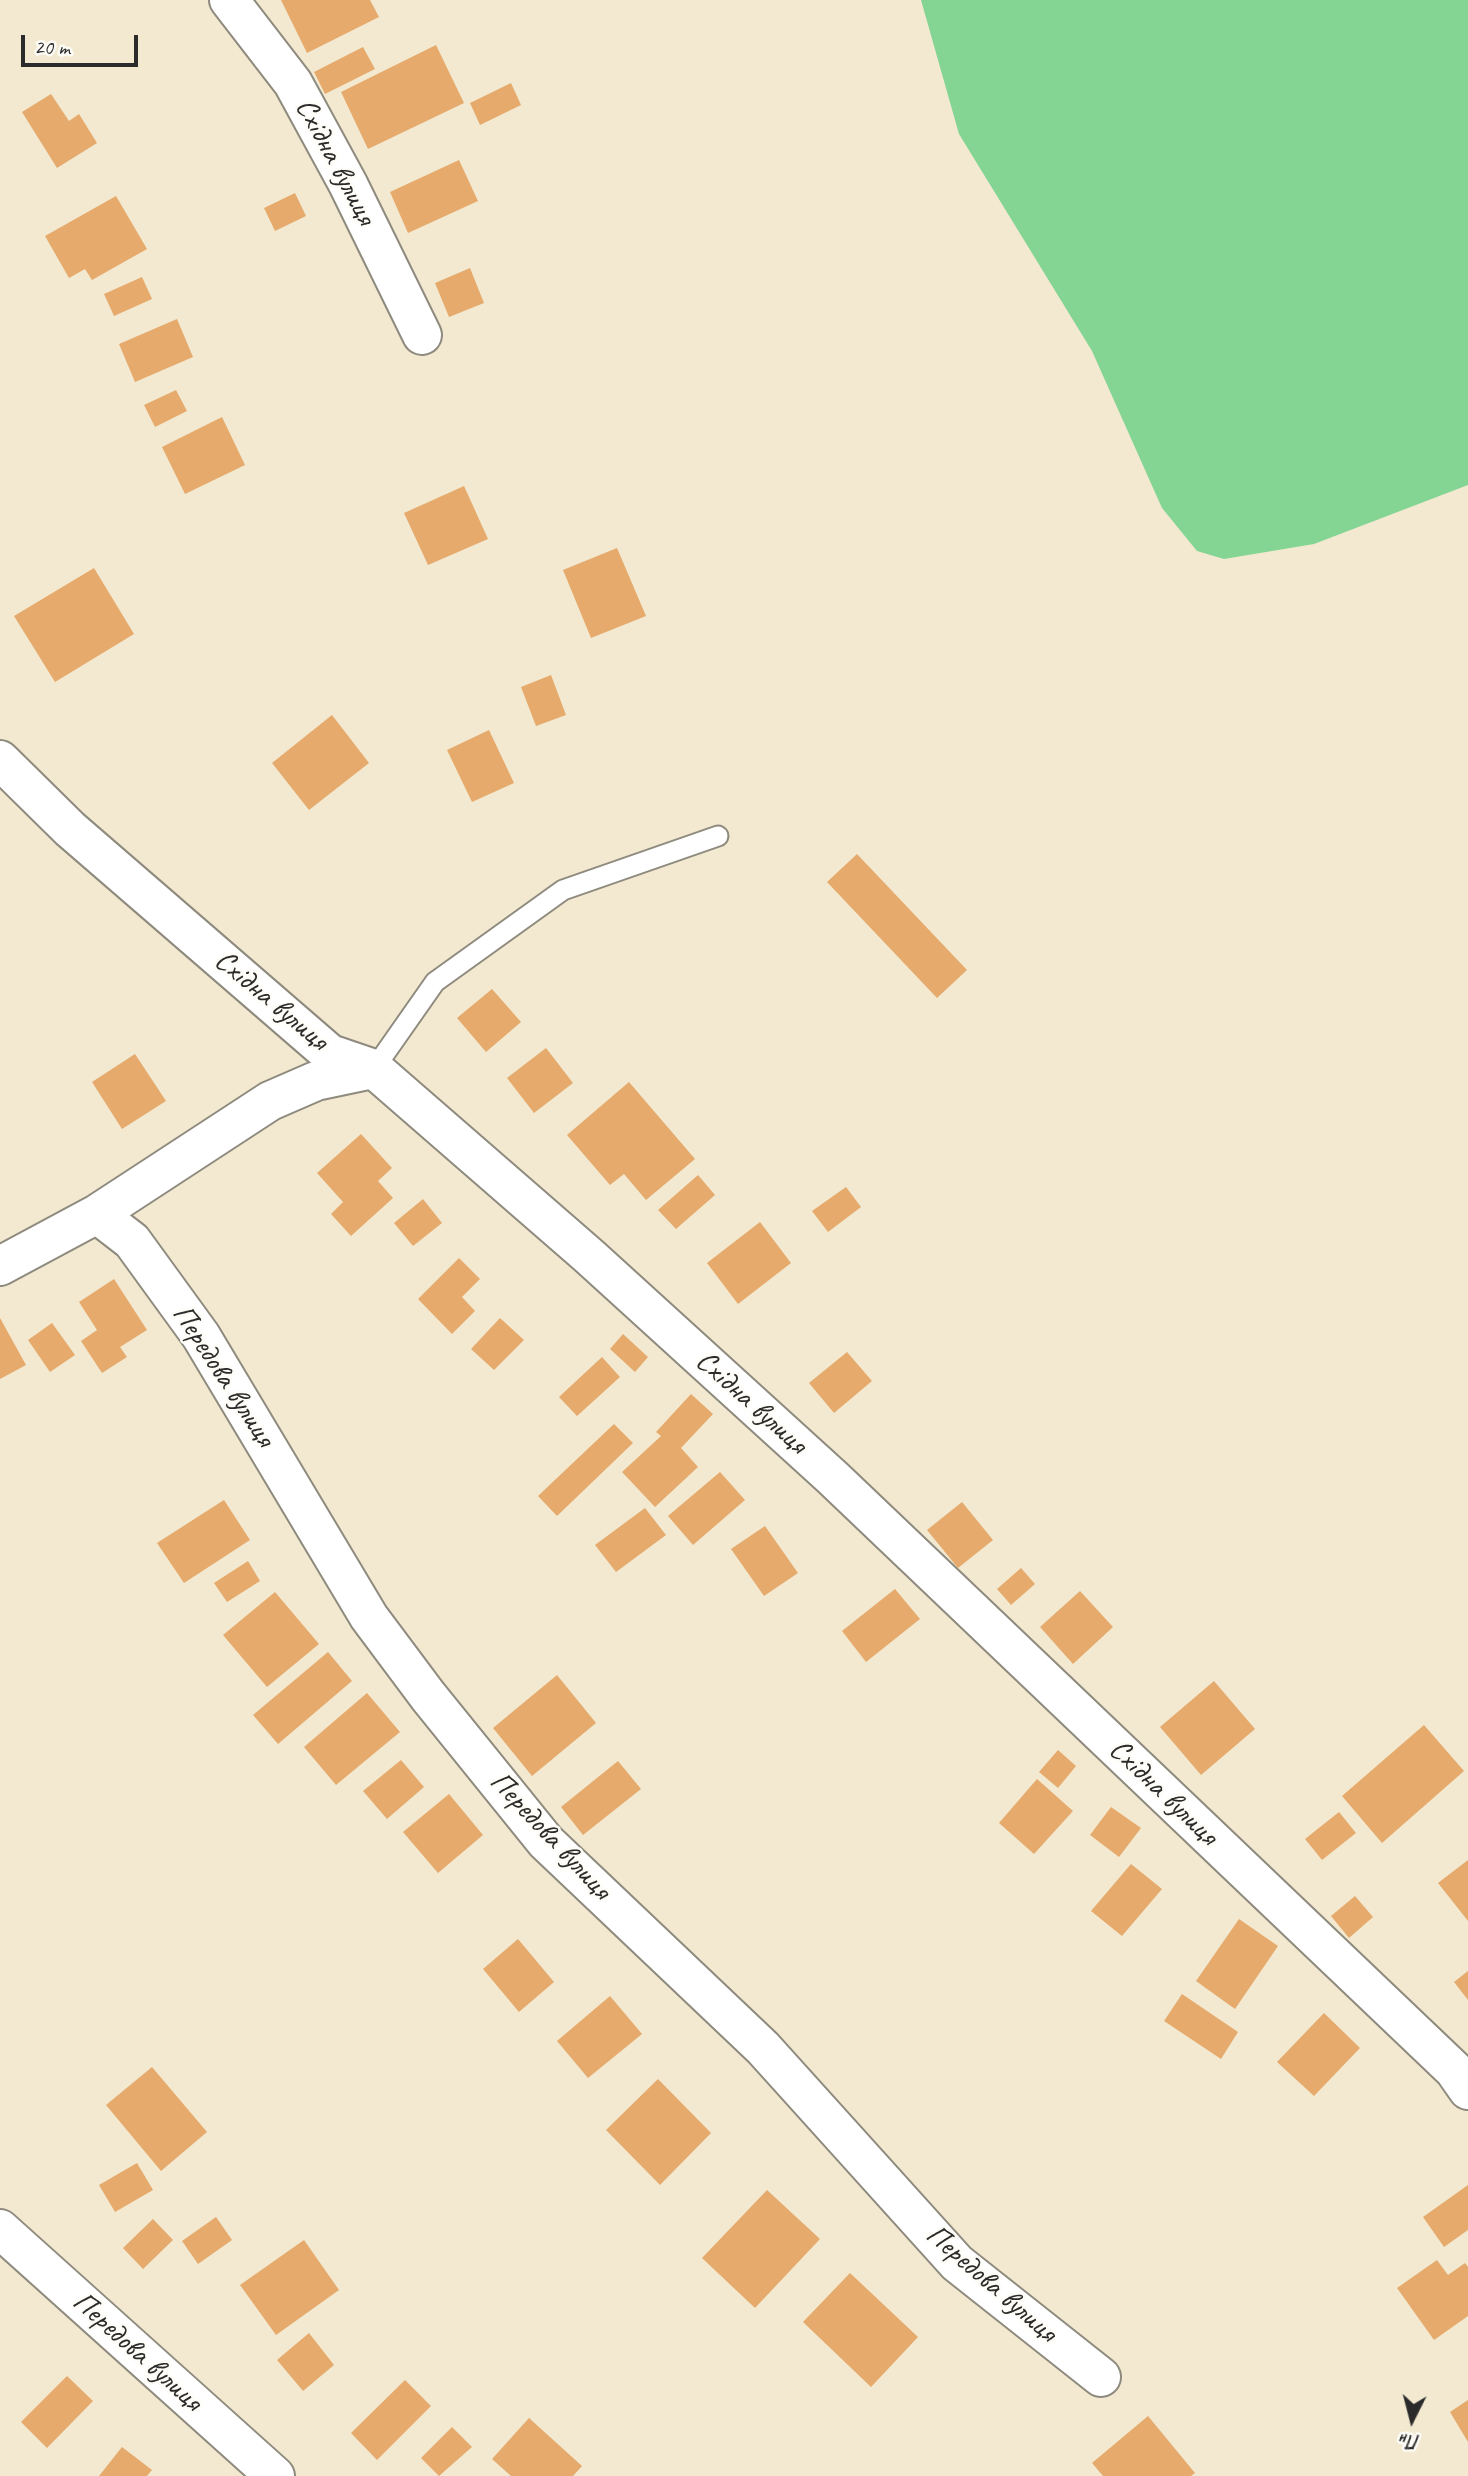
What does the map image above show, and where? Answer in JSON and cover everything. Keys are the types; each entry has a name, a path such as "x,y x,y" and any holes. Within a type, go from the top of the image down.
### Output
{"street":[{"name":"Східна вулиця","path":"229,0 293,83 348,184 422,335"},
{"name":"Східна вулиця","path":"0,760 70,828 330,1054 374,1069 589,1256 833,1478 1454,2070 1468,2090"},
{"path":"0,1266 97,1214 270,1101 316,1081 374,1069"},
{"name":"Передова вулиця","path":"97,1214 132,1241 193,1326 369,1617 428,1696 546,1842 763,2048 957,2263 1101,2377"},
{"name":"Передова вулиця","path":"0,2229 275,2476"}],"lane":[{"path":"374,1069 435,982 563,890 718,836"}],"green space":[{"path":"921,0 1468,0 1468,485 1314,544 1224,559 1197,551 1162,508 1092,351 959,134"}],"building":[{"path":"281,0 370,0 379,17 307,53"},
{"path":"436,45 464,103 368,149 341,92"},
{"path":"363,47 375,69 325,94 314,72"},
{"path":"511,83 521,105 480,125 470,103"},
{"path":"51,94 69,121 79,114 97,143 57,168 22,112"},
{"path":"459,160 478,201 408,233 390,192"},
{"path":"295,193 306,216 275,231 264,208"},
{"path":"116,196 147,249 92,280 85,269 69,278 45,236"},
{"path":"470,268 484,303 449,317 435,283"},
{"path":"142,277 152,299 114,316 104,294"},
{"path":"177,319 193,357 135,382 119,344"},
{"path":"176,390 187,411 155,427 144,405"},
{"path":"222,417 245,465 185,494 162,447"},
{"path":"464,486 488,539 428,565 404,513"},
{"path":"617,548 646,616 591,638 563,570"},
{"path":"94,568 134,634 55,682 14,616"},
{"path":"551,675 566,715 536,726 521,687"},
{"path":"332,715 369,763 309,810 272,763"},
{"path":"489,730 514,783 472,802 447,750"},
{"path":"857,854 967,970 937,998 827,882"},
{"path":"492,989 521,1022 486,1052 457,1018"},
{"path":"546,1048 573,1083 534,1113 507,1078"},
{"path":"135,1054 166,1101 122,1129 92,1082"},
{"path":"629,1082 695,1159 646,1200 624,1174 610,1185 567,1135"},
{"path":"361,1134 392,1168 378,1181 393,1198 351,1236 331,1214 343,1202 317,1173"},
{"path":"698,1175 715,1195 676,1229 658,1210"},
{"path":"846,1187 861,1207 828,1232 812,1211"},
{"path":"423,1199 442,1223 413,1246 394,1223"},
{"path":"760,1222 791,1263 738,1304 707,1263"},
{"path":"459,1258 480,1279 462,1297 475,1311 452,1334 418,1299"},
{"path":"114,1279 147,1330 120,1347 127,1357 102,1373 81,1341 97,1330 79,1302"},
{"path":"0,1318 26,1365 0,1379"},
{"path":"500,1318 524,1340 494,1370 471,1349"},
{"path":"52,1323 75,1355 50,1372 28,1340"},
{"path":"623,1334 648,1357 635,1372 610,1349"},
{"path":"847,1352 872,1381 834,1413 809,1383"},
{"path":"602,1357 620,1377 577,1416 559,1397"},
{"path":"691,1394 713,1414 681,1448 698,1467 655,1507 622,1472 661,1436 656,1432"},
{"path":"614,1424 633,1443 557,1516 538,1496"},
{"path":"720,1472 745,1500 693,1545 668,1516"},
{"path":"224,1500 250,1540 184,1583 157,1543"},
{"path":"962,1502 993,1540 958,1568 927,1530"},
{"path":"645,1508 666,1535 616,1572 595,1545"},
{"path":"765,1526 798,1573 764,1596 731,1549"},
{"path":"248,1561 260,1581 227,1602 214,1583"},
{"path":"1021,1568 1035,1584 1011,1605 997,1589"},
{"path":"895,1589 920,1619 866,1662 842,1631"},
{"path":"1080,1591 1113,1627 1073,1664 1040,1627"},
{"path":"275,1592 319,1644 267,1687 223,1635"},
{"path":"328,1652 352,1681 278,1744 253,1715"},
{"path":"557,1675 596,1723 532,1776 493,1728"},
{"path":"1214,1681 1255,1729 1201,1775 1160,1727"},
{"path":"367,1693 400,1732 336,1785 304,1747"},
{"path":"1424,1725 1464,1771 1382,1843 1342,1796"},
{"path":"1058,1750 1076,1766 1058,1788 1039,1772"},
{"path":"401,1760 424,1787 387,1819 363,1791"},
{"path":"618,1761 641,1789 583,1835 561,1807"},
{"path":"1037,1779 1073,1811 1034,1854 999,1823"},
{"path":"449,1794 483,1835 438,1873 403,1832"},
{"path":"1111,1807 1141,1828 1119,1857 1090,1835"},
{"path":"1339,1812 1356,1833 1322,1860 1305,1839"},
{"path":"1468,1860 1468,1921 1438,1883"},
{"path":"1131,1864 1162,1889 1122,1936 1091,1911"},
{"path":"1355,1896 1373,1917 1349,1938 1331,1916"},
{"path":"1239,1919 1278,1946 1235,2009 1196,1981"},
{"path":"518,1939 554,1982 519,2012 483,1969"},
{"path":"1468,1971 1468,2000 1454,1982"},
{"path":"1182,1994 1238,2032 1221,2059 1164,2021"},
{"path":"610,1996 642,2034 588,2078 557,2041"},
{"path":"1324,2013 1360,2048 1314,2096 1277,2062"},
{"path":"152,2067 207,2132 161,2171 106,2105"},
{"path":"658,2079 711,2133 660,2185 606,2130"},
{"path":"137,2163 153,2190 115,2212 99,2185"},
{"path":"1468,2185 1468,2230 1444,2247 1423,2217"},
{"path":"767,2190 820,2239 755,2308 702,2258"},
{"path":"216,2217 232,2240 198,2264 182,2241"},
{"path":"153,2219 173,2240 143,2269 123,2248"},
{"path":"304,2240 339,2290 276,2335 240,2285"},
{"path":"1437,2260 1448,2275 1465,2263 1468,2267 1468,2316 1434,2340 1397,2288"},
{"path":"850,2273 918,2337 871,2387 803,2322"},
{"path":"309,2333 334,2365 303,2391 277,2360"},
{"path":"67,2376 93,2401 47,2448 21,2422"},
{"path":"405,2380 431,2406 377,2460 351,2433"},
{"path":"1468,2400 1468,2442 1450,2412"},
{"path":"1148,2416 1195,2473 1191,2476 1103,2476 1092,2463"},
{"path":"529,2418 582,2466 573,2476 511,2476 492,2459"},
{"path":"452,2427 472,2447 439,2476 421,2458"},
{"path":"122,2447 152,2470 147,2476 99,2476"}]}
